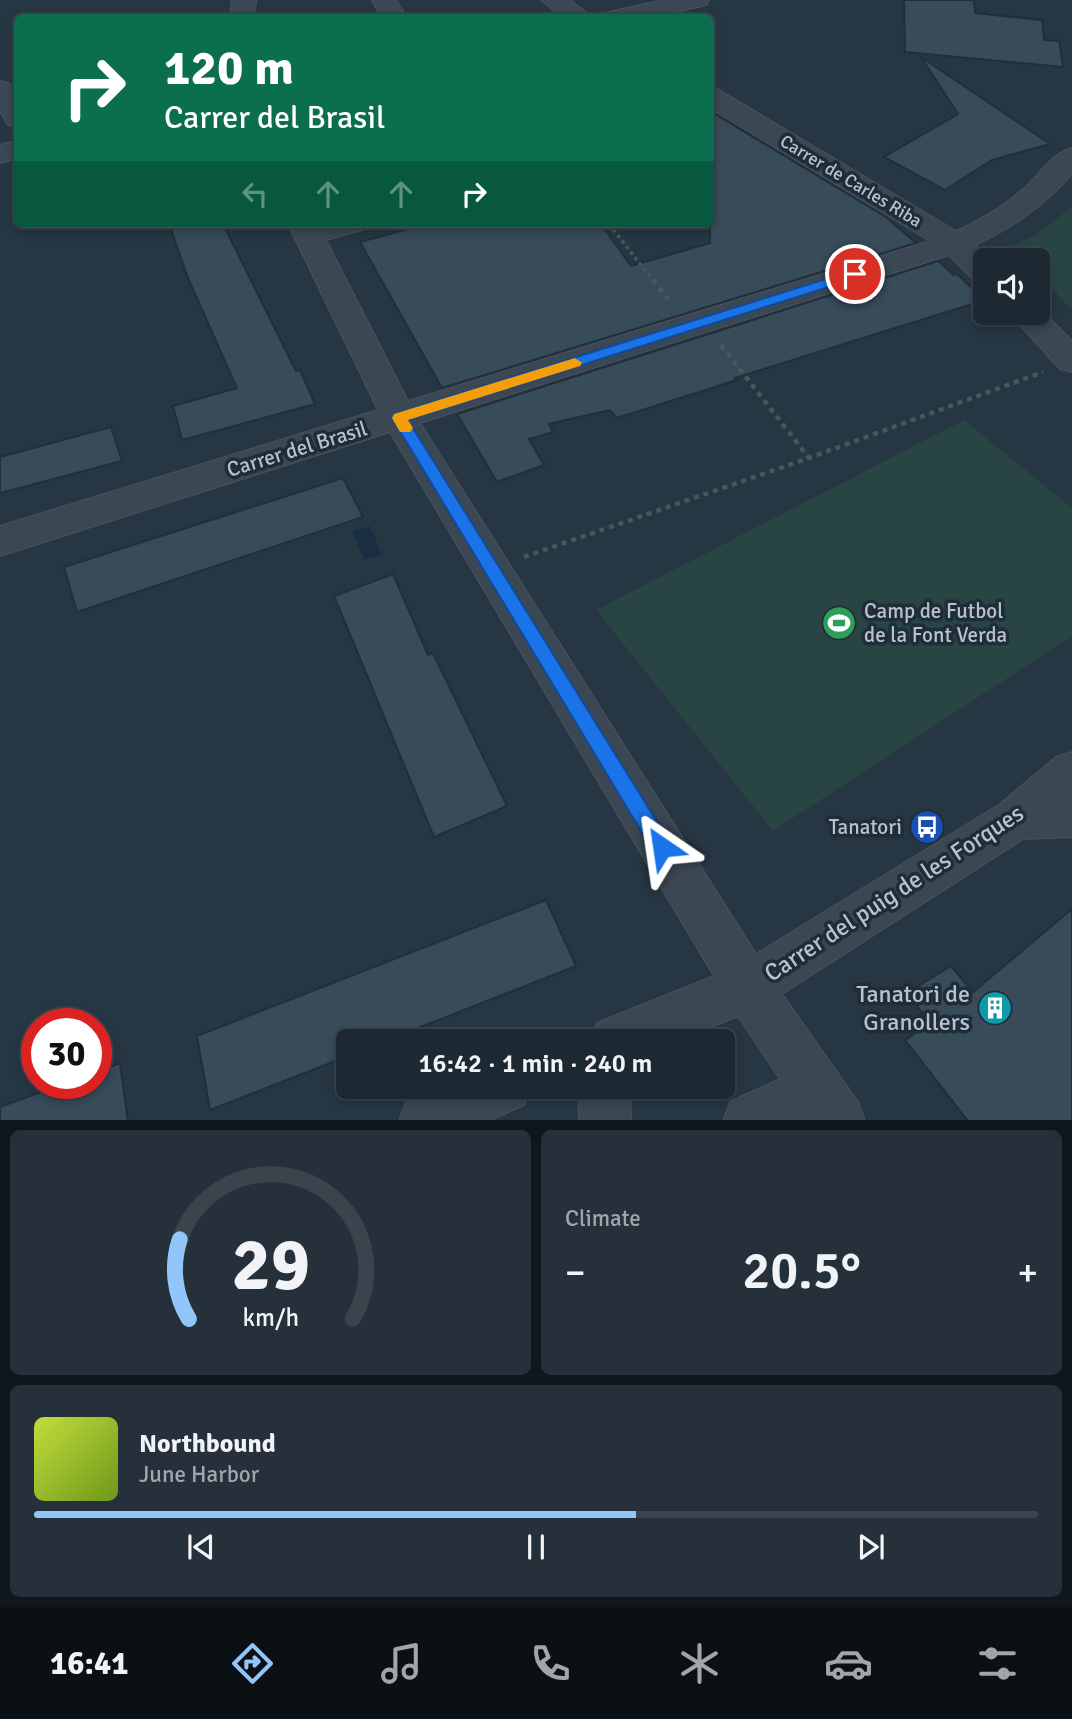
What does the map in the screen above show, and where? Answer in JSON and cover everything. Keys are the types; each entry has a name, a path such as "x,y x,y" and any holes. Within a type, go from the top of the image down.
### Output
{"street":[{"path":"554,0 575,14"},
{"path":"632,14 697,0"},
{"path":"0,89 14,114"},
{"name":"Carrer de Carles Riba","path":"714,98 955,243 973,261"},
{"path":"714,129 748,119"},
{"name":"Carrer del Brasil","path":"0,541 955,243 1001,222 1049,183 1072,156"},
{"path":"306,229 399,418 748,987 828,1105 754,1120"},
{"path":"1033,325 1060,366"},
{"name":"Carrer del puig de les Forques","path":"645,1029 748,987 1016,820 1072,771"},
{"path":"1016,820 1072,816"},
{"path":"427,1120 477,1099"},
{"path":"604,1099 605,1120"}],"path":[{"path":"612,228 809,458"},
{"path":"490,569 809,458 1060,366"}],"green space":[{"path":"1072,207 1072,310 1050,287 1050,248 1011,246 1034,236"},
{"name":"Camp de Futbol de la Font Verda","path":"964,420 1072,508 1072,636 773,831 596,610"}],"water":[{"path":"370,526 382,555 364,559 352,531"}],"building":[{"path":"904,0 974,0 975,13 1042,20 1044,40 1059,41 1063,67 905,52"},
{"path":"921,57 1050,144 992,160 945,190 884,157 958,114"},
{"path":"714,113 886,217 916,243 442,388 360,242 412,228 604,228 631,266 710,243 710,228 714,228"},
{"path":"170,228 225,228 296,371 300,370 315,404 182,440 173,406 237,388 188,278"},
{"path":"938,261 973,289 973,304 735,378 737,380 617,418 610,410 549,424 553,432 529,439 544,465 497,482 457,414"},
{"path":"111,427 122,461 0,493 0,457"},
{"path":"343,478 363,517 77,612 64,567"},
{"path":"393,574 428,655 433,653 507,806 434,837 334,596"},
{"path":"546,900 576,966 416,1029 336,1029 336,1061 210,1110 197,1036"},
{"name":"Tanatori de Granollers","path":"1072,909 1072,1120 967,1120 905,1040 930,1023 907,993 951,966 973,992"},
{"path":"120,1063 128,1120 0,1120 0,1107 22,1099 112,1099 112,1066"}],"slow traffic":[{"path":"405,428 399,418 575,363"}],"place":[{"name":"Camp de Futbol de la Font Verda","path":"839,623"},
{"name":"Tanatori","path":"927,827"},
{"name":"Tanatori de Granollers","path":"995,1008"}],"route":[{"path":"662,847 399,418 855,274"}]}
